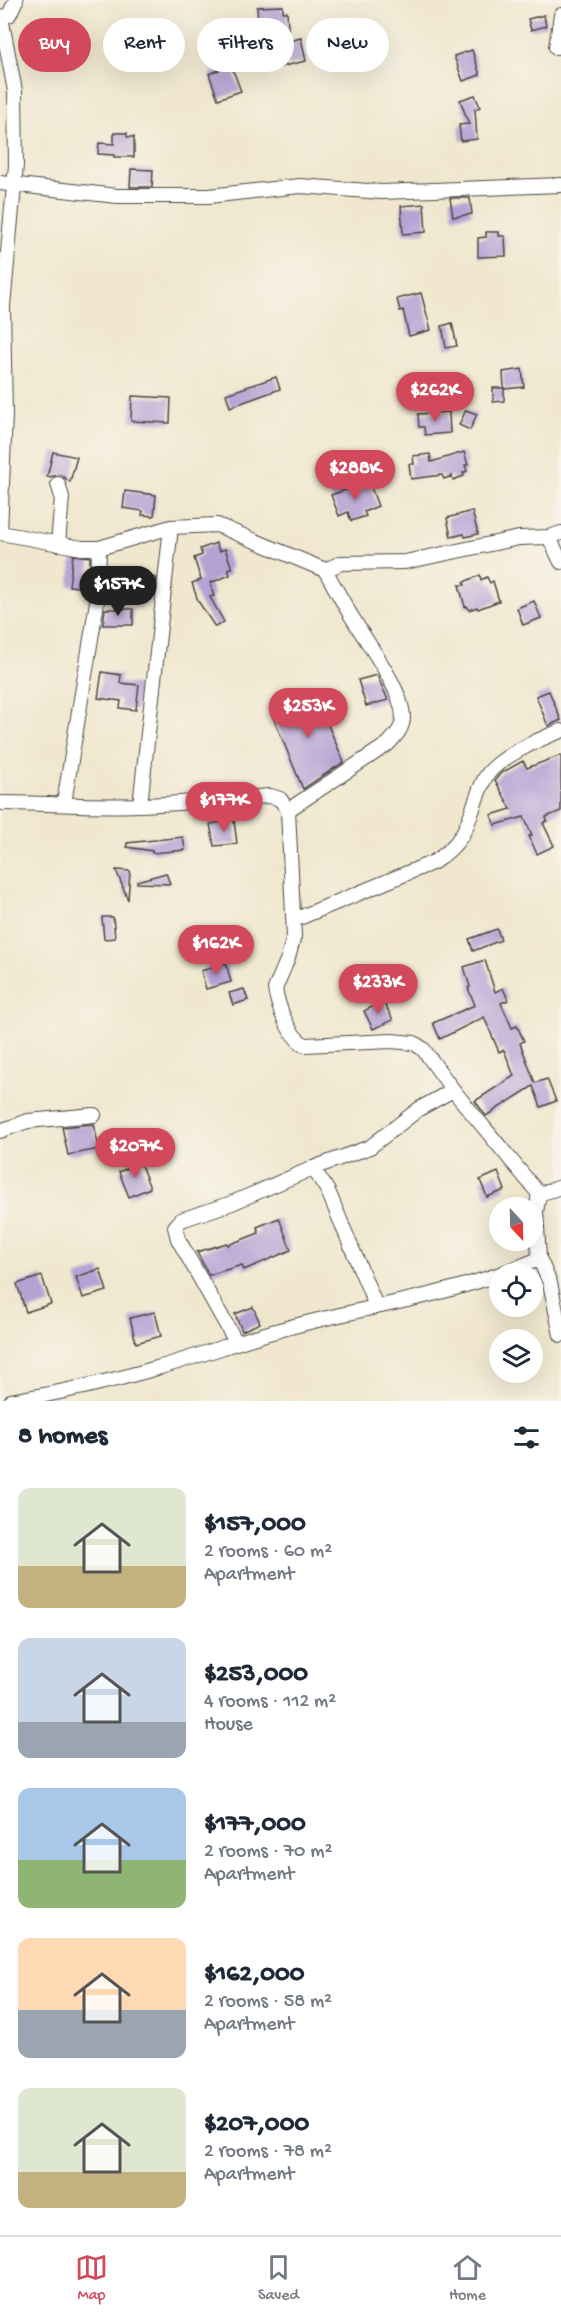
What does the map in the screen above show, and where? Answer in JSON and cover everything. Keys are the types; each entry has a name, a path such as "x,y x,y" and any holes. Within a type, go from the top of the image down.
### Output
{"street":[{"path":"16,0 9,15 1,17 15,91 16,165 7,184 0,533 82,549 99,548 171,527 217,525 325,570 375,652 395,691 403,719 400,730 388,744 288,810"},
{"path":"556,47 561,15"},
{"path":"7,184 117,196 209,196 300,186 382,192 561,185"},
{"path":"58,484 62,497 58,544"},
{"path":"140,805 171,527"},
{"path":"325,570 340,563 405,562 519,538 555,535 561,562"},
{"path":"64,803 98,596 99,548"},
{"path":"294,920 434,862 447,853 463,835 484,779 494,767 538,740 561,731"},
{"path":"0,803 64,803 76,806 140,805 271,796 280,799 288,810 294,936 275,989 283,1012 298,1041 304,1045 404,1040 423,1049 453,1090 539,1194 536,1212 539,1258 550,1283 561,1335"},
{"path":"236,1342 178,1239 175,1227 177,1223 187,1216 232,1203 313,1168 370,1148 419,1109 453,1090"},
{"path":"0,1131 28,1121 94,1115"},
{"path":"313,1168 328,1191 376,1306"},
{"path":"539,1194 561,1187"},
{"path":"529,1263 539,1258"},
{"path":"11,1401 87,1387 236,1342 489,1277"}],"building":[{"path":"283,6 283,12 287,12 287,18 258,18 257,7"},
{"path":"544,15 546,26 531,30 528,19"},
{"path":"301,38 306,61 294,64 294,40"},
{"path":"472,50 480,75 463,81 454,56"},
{"path":"234,72 241,91 218,99 209,74"},
{"path":"475,95 480,107 475,109 477,139 461,141 459,125 469,124 460,100"},
{"path":"114,133 127,133 127,137 134,137 134,157 98,154 99,143 114,144"},
{"path":"131,169 153,170 152,187 130,187"},
{"path":"450,198 470,198 472,214 453,217"},
{"path":"424,204 426,232 403,234 401,206"},
{"path":"486,232 499,232 499,236 505,236 506,256 478,257 478,238 486,237"},
{"path":"421,293 431,330 409,336 403,310 400,311 397,299"},
{"path":"452,323 457,346 446,348 442,326"},
{"path":"522,369 524,387 504,389 504,401 493,402 493,388 504,388 503,372"},
{"path":"276,377 280,389 230,407 226,394"},
{"path":"132,396 171,398 170,423 131,421"},
{"path":"466,410 477,414 470,430 459,425"},
{"path":"449,412 450,433 425,435 424,427 419,427 418,414"},
{"path":"53,452 77,457 70,482 61,475 47,477"},
{"path":"464,452 468,465 465,465 467,471 463,473 464,476 453,480 452,476 444,479 442,475 411,479 409,464 414,464 413,456 430,454 431,462"},
{"path":"369,482 378,506 364,512 366,516 351,521 348,512 339,516 331,495"},
{"path":"125,491 156,495 154,516 142,515 143,511 123,508"},
{"path":"472,511 478,534 451,537 447,518"},
{"path":"216,543 219,551 225,549 232,568 228,569 230,575 210,583 214,596 210,597 224,622 215,627 198,601 192,583 201,580 194,558 202,555 200,549"},
{"path":"73,555 90,557 89,588 69,586"},
{"path":"480,575 481,580 487,577 490,583 493,581 499,601 469,610 467,606 465,607 459,585 465,585 464,582"},
{"path":"140,576 156,578 154,595 137,593"},
{"path":"534,601 541,618 523,625 517,608"},
{"path":"105,609 133,609 133,625 103,625"},
{"path":"102,672 121,675 120,683 139,685 136,710 120,708 121,701 98,698"},
{"path":"377,675 388,700 366,706 358,680"},
{"path":"549,691 561,720 548,726 536,696"},
{"path":"314,693 344,762 303,789 271,712"},
{"path":"561,755 561,811 546,817 547,821 543,823 554,846 537,854 524,817 495,825 491,815 511,809 495,780 501,773 523,761 527,768"},
{"path":"234,820 237,844 214,846 210,824"},
{"path":"183,837 185,850 152,853 152,851 127,847 127,843"},
{"path":"116,870 130,871 128,900"},
{"path":"166,873 170,884 137,883 137,881"},
{"path":"102,917 113,917 115,938 104,939"},
{"path":"497,929 501,940 473,951 469,939"},
{"path":"485,960 495,992 503,988 508,1000 501,1003 512,1028 517,1026 524,1041 520,1043 535,1083 547,1079 556,1101 541,1107 533,1086 486,1116 475,1101 514,1076 504,1050 499,1052 484,1017 440,1039 433,1023 475,1005 468,988 470,987 464,967"},
{"path":"226,963 231,982 206,989 201,971"},
{"path":"244,989 248,1000 233,1005 229,993"},
{"path":"383,1001 393,1020 373,1029 364,1011"},
{"path":"94,1124 99,1149 68,1155 62,1127"},
{"path":"139,1160 150,1188 129,1197 119,1172 130,1167 130,1163"},
{"path":"498,1172 505,1190 487,1197 480,1180"},
{"path":"279,1218 291,1250 244,1270 242,1265 209,1275 197,1252 227,1243 228,1245 259,1233 257,1227"},
{"path":"100,1269 107,1291 83,1298 76,1277"},
{"path":"42,1276 51,1304 26,1312 17,1284"},
{"path":"253,1307 260,1323 242,1331 235,1314"},
{"path":"155,1312 161,1336 136,1343 130,1318"}]}
